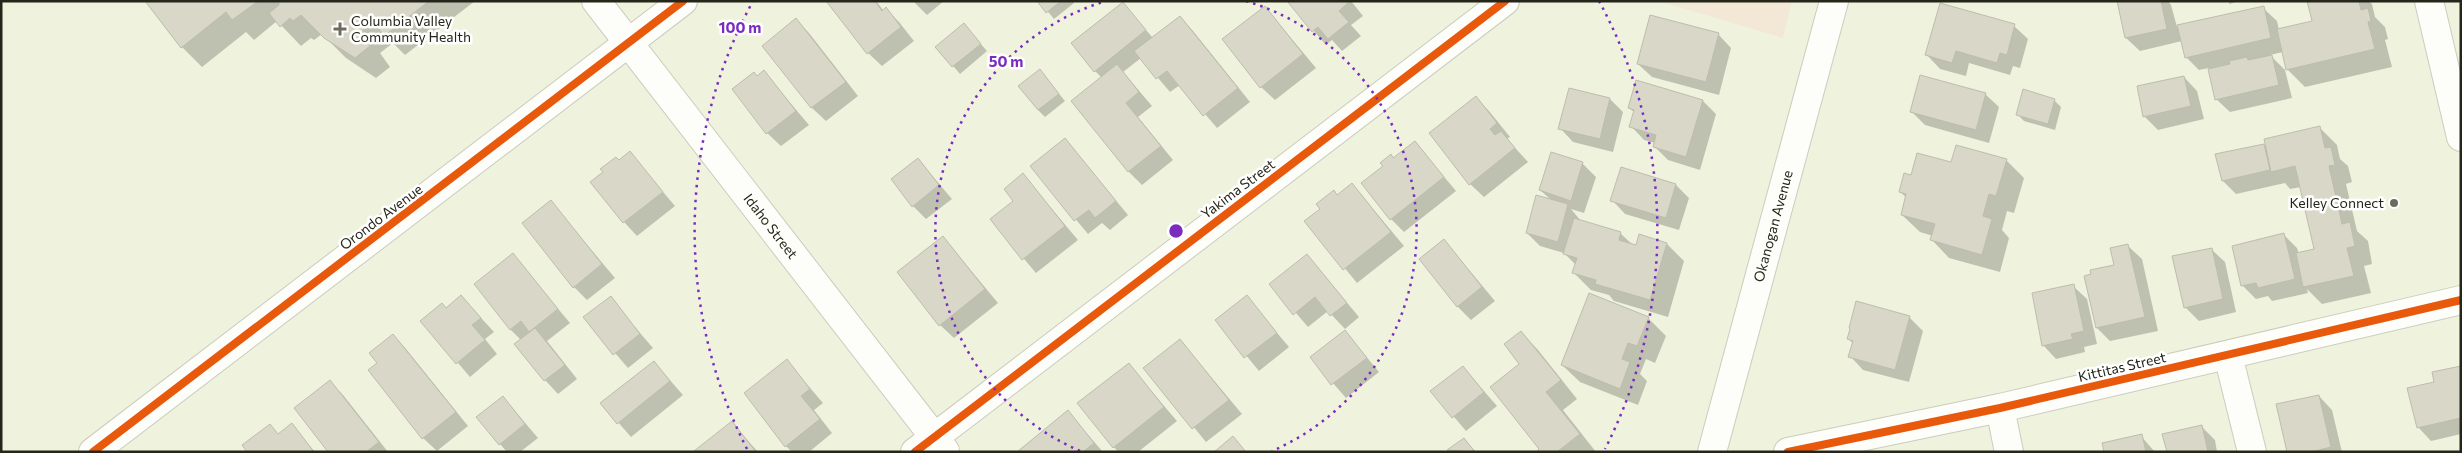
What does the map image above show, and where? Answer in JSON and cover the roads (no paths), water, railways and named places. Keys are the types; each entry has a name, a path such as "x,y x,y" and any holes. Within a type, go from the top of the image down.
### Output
{"street":[{"name":"Idaho Street","path":"596,1 931,447"},
{"name":"Orondo Avenue","path":"93,452 630,44 683,1"},
{"name":"Yakima Street","path":"931,447 1505,1"},
{"name":"Okanogan Avenue","path":"1712,452 1834,1"},
{"path":"2429,1 2461,137"},
{"name":"Kittitas Street","path":"1788,452 2000,408 2461,300"},
{"path":"2228,354 2252,452"},
{"path":"2000,408 2010,452"}],"place":[{"name":"Columbia Valley Community Health","path":"340,29"},
{"name":"Kelley Connect","path":"2394,203"}]}
